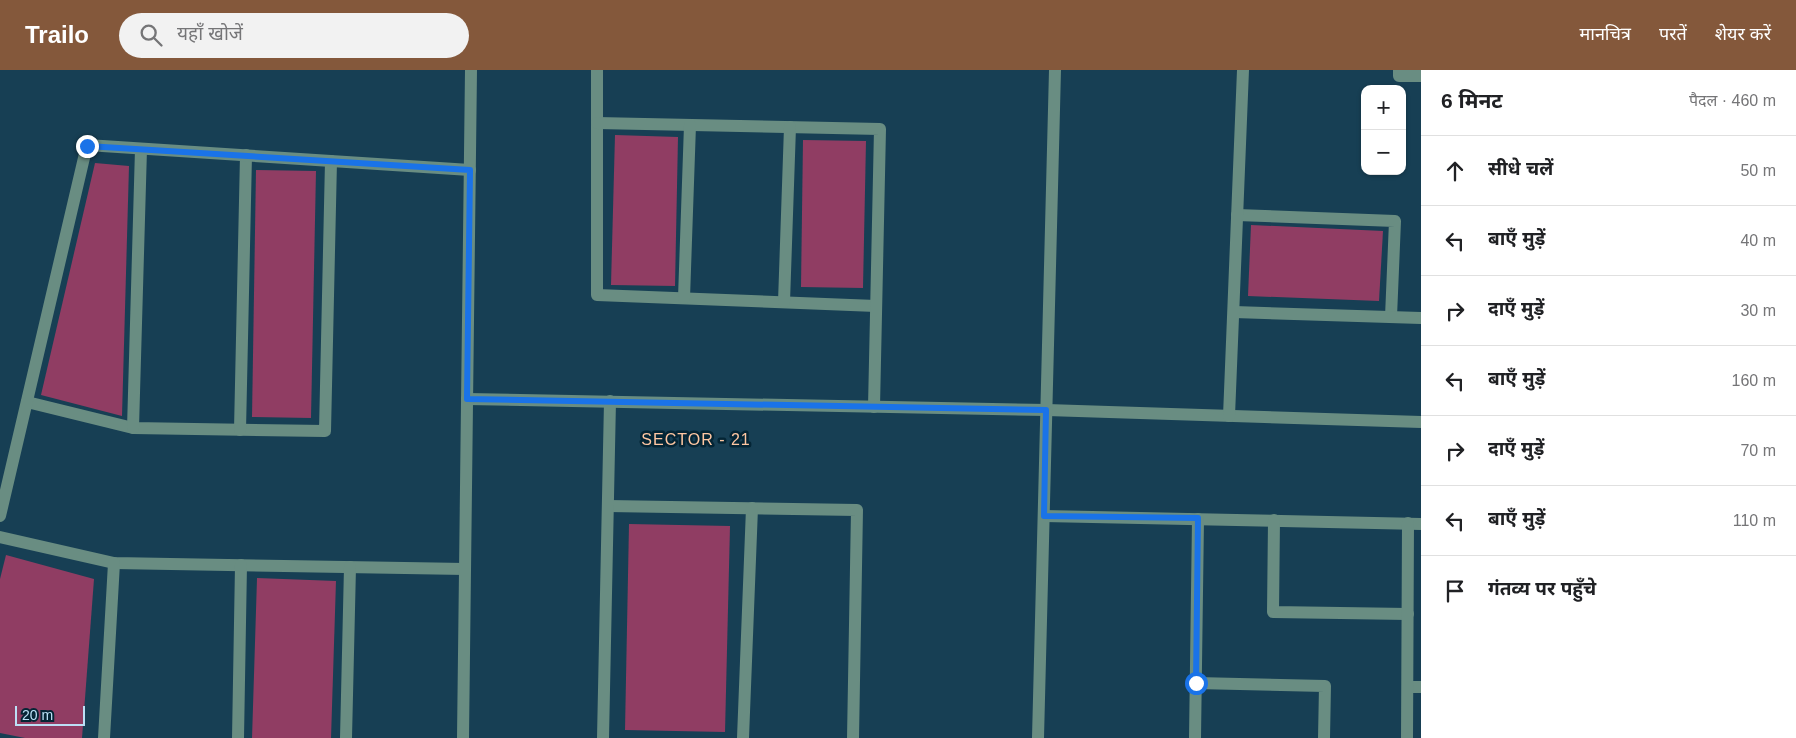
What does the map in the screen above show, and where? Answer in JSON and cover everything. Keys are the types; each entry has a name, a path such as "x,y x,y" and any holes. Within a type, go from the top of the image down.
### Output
{"street":[{"path":"463,738 471,70"},
{"path":"597,70 598,295 876,306"},
{"path":"1038,738 1055,70"},
{"path":"1229,416 1243,70"},
{"path":"1399,70 1399,76 1421,76"},
{"path":"597,123 880,129 874,406"},
{"path":"684,298 690,125"},
{"path":"784,302 790,127"},
{"path":"0,516 87,146 470,170"},
{"path":"133,428 141,149"},
{"path":"240,430 246,156"},
{"path":"27,402 133,428 325,431 331,161"},
{"path":"1237,215 1395,221 1391,318"},
{"path":"1234,312 1421,318"},
{"path":"467,399 1046,410 1421,422"},
{"path":"603,738 610,401"},
{"path":"608,506 857,510 853,738"},
{"path":"743,738 752,508"},
{"path":"1044,516 1415,523 1408,614 1407,738"},
{"path":"1195,738 1198,518"},
{"path":"1274,520 1273,612 1408,614"},
{"path":"0,537 114,563 465,569"},
{"path":"104,738 114,563"},
{"path":"238,738 241,565"},
{"path":"346,738 350,567"},
{"path":"1196,683 1325,686 1324,738"},
{"path":"1408,687 1421,687"}],"shaded area":[{"path":"615,135 678,137 675,286 611,285"},
{"path":"803,140 866,141 863,288 801,287"},
{"path":"95,163 129,166 122,416 41,395"},
{"path":"256,170 316,171 311,418 252,417"},
{"path":"1251,225 1383,231 1379,301 1248,296"},
{"path":"629,524 730,526 725,732 625,730"},
{"path":"6,555 94,579 82,738 25,738 0,733 0,579"},
{"path":"257,578 336,581 331,738 252,738"}],"district":[{"name":"SECTOR - 21","path":"696,439"}],"route":[{"path":"87,146 470,170 467,399 1046,410 1044,516 1198,518 1196,683"}]}
